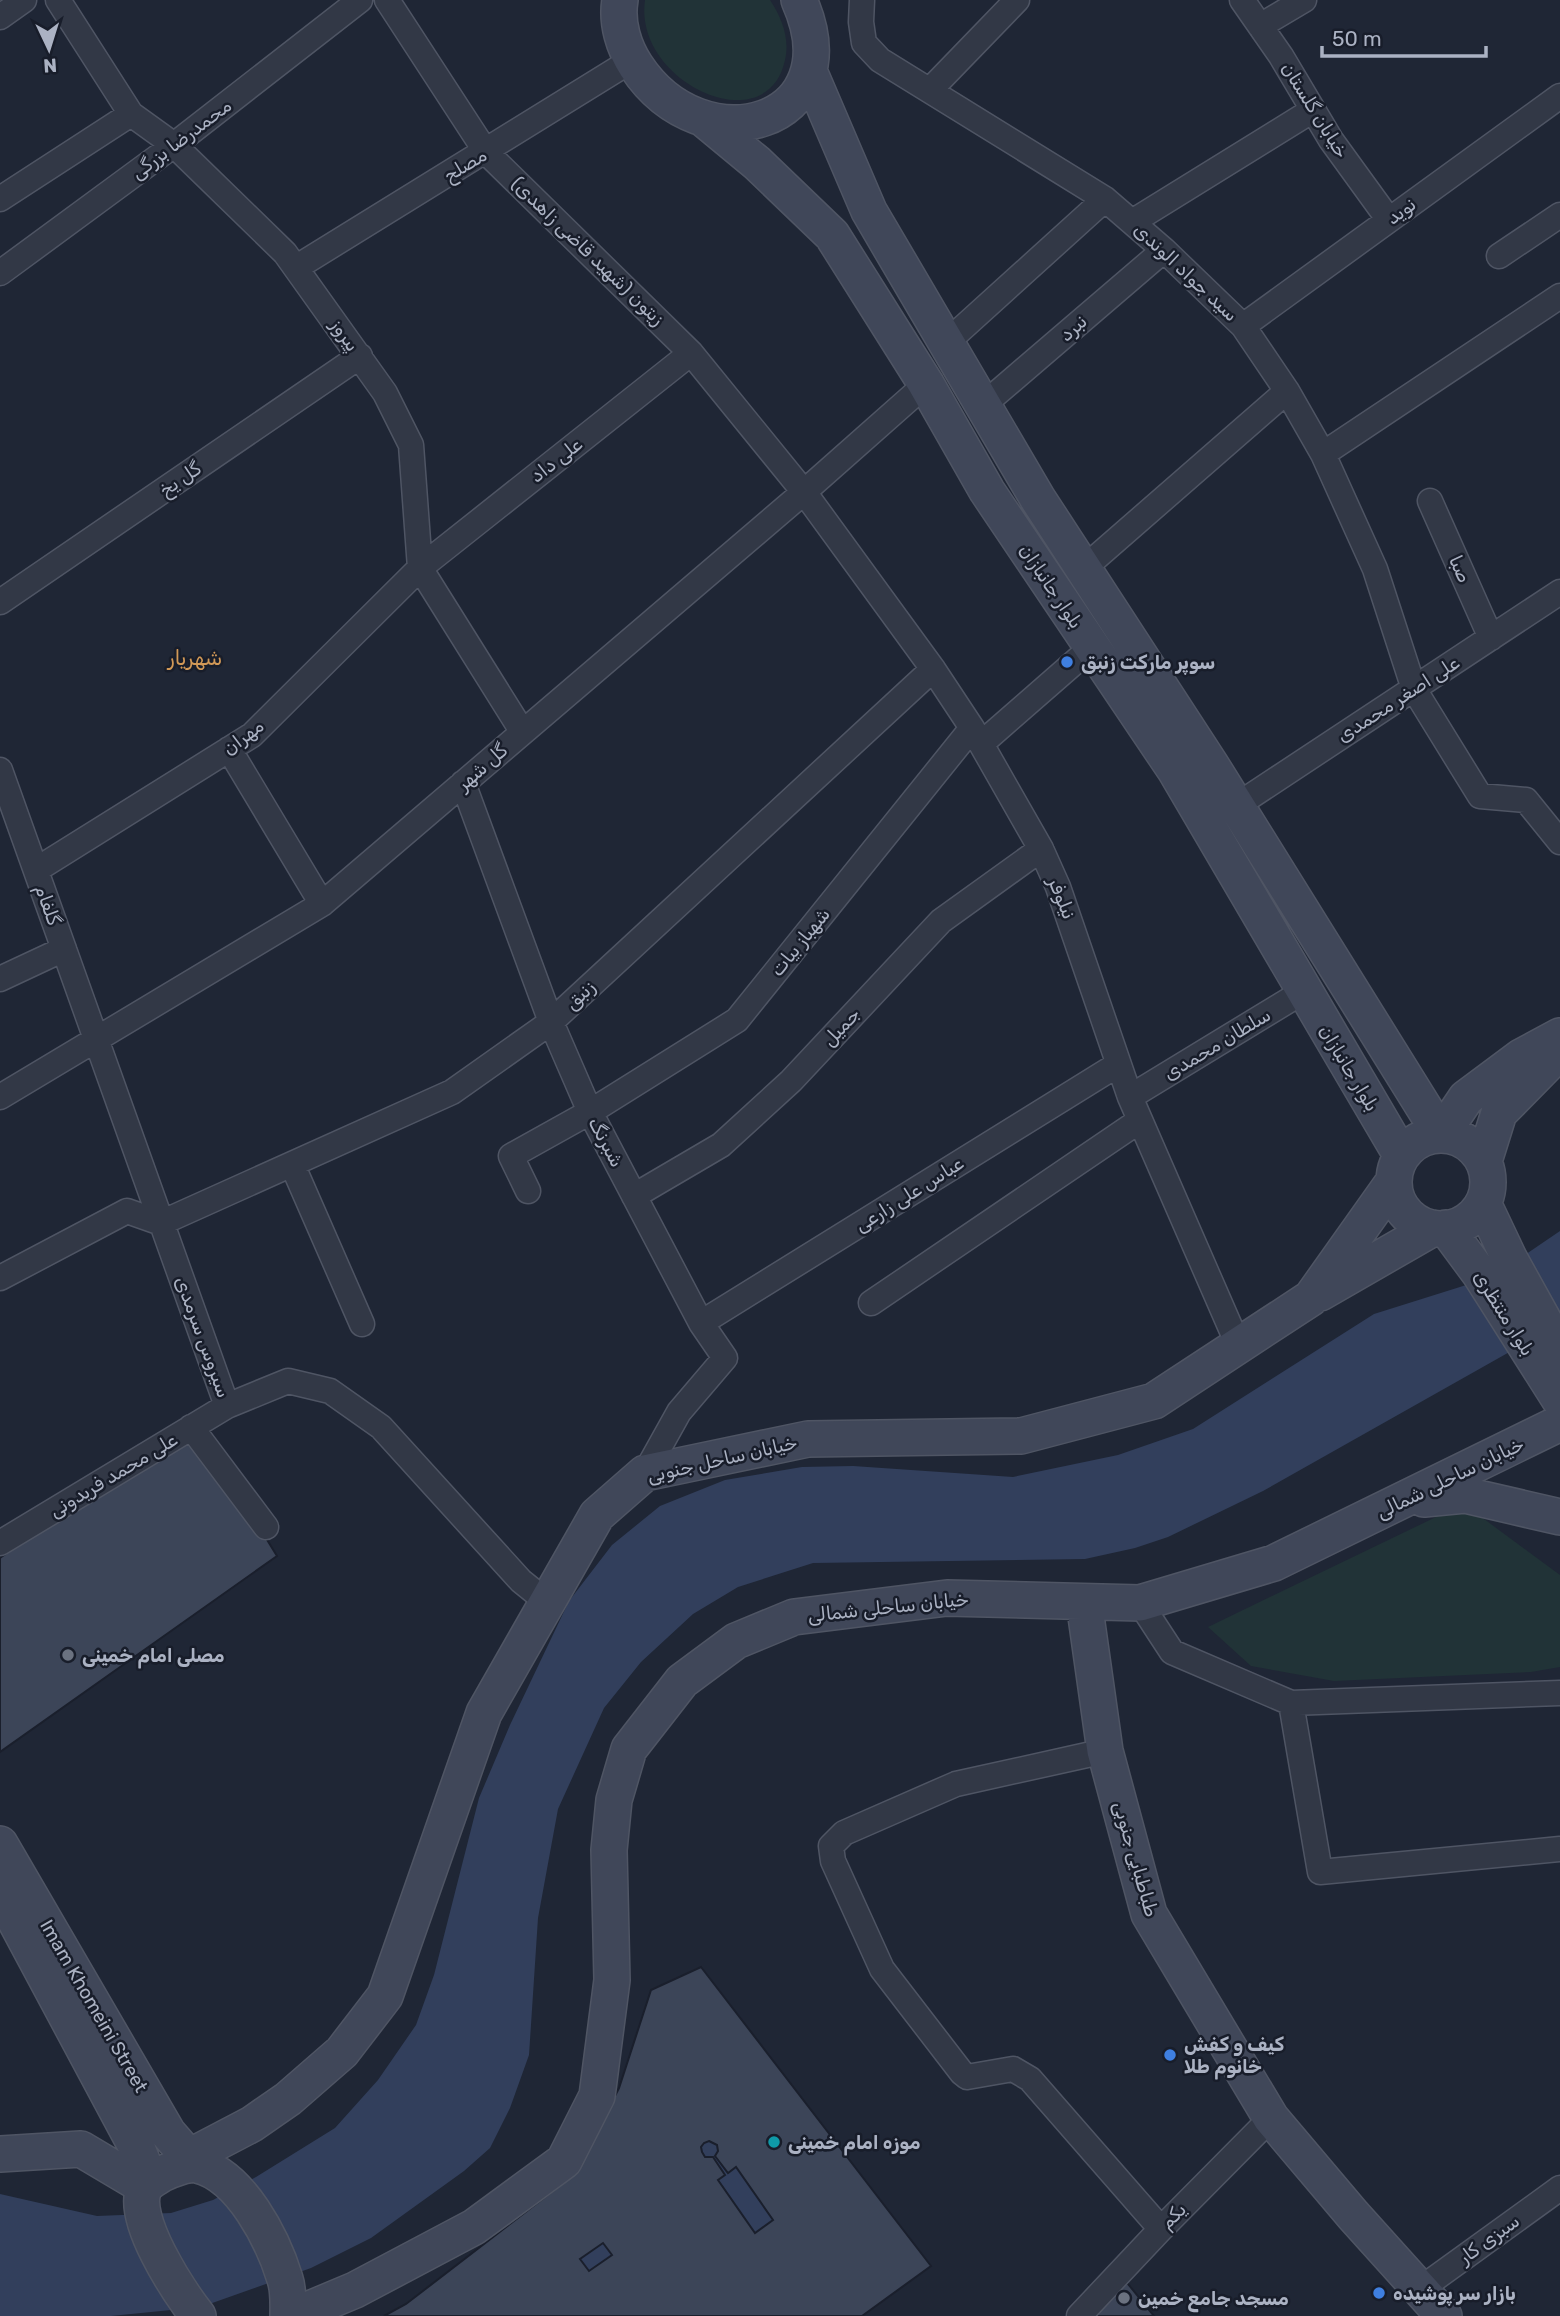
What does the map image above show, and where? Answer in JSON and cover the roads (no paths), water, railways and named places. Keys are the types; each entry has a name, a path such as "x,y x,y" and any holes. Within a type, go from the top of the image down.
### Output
{"main road":[{"path":"619,2 622,34 632,60 649,84 670,103 705,120 741,124 760,121 776,113 791,102 802,87 809,71 811,52 806,16 799,0"},
{"name":"بلوار جانبازان","path":"809,71 869,211 982,406 1038,499 1236,806 1441,1135"},
{"name":"بلوار جانبازان","path":"705,120 757,163 832,235 926,384 987,491 1175,770 1304,990 1398,1168"},
{"path":"1441,1135 1466,1098 1521,1056 1560,1037"},
{"path":"1483,1161 1500,1113 1560,1051"},
{"path":"1311,1298 1440,1228 1468,1220 1483,1203 1488,1182 1483,1161 1466,1142 1441,1135 1426,1137 1412,1144 1398,1168 1396,1194 1409,1216 1420,1224 1440,1228"},
{"name":"خیابان ساحل جنوبی","path":"145,2197 167,2171 192,2161 288,2099 342,2052 385,1996 484,1713 597,1515 645,1473 808,1439 1021,1436 1154,1401 1311,1298 1398,1168"},
{"name":"بلوار منتظری","path":"1483,1203 1494,1266"},
{"name":"بلوار منتظری","path":"1440,1228 1494,1266 1549,1350 1560,1399"},
{"name":"خیابان ساحلی شمالی","path":"290,2309 355,2290 474,2227 564,2161 597,2096 612,1980 609,1850 614,1800 629,1749 682,1681 736,1641 794,1617 947,1598 1140,1603 1274,1563 1404,1502 1560,1423"},
{"path":"1404,1502 1465,1495 1560,1517"},
{"name":"طباطبایی جنوبی","path":"1084,1602 1105,1751 1149,1914 1271,2118 1444,2316"},
{"name":"Imam Khomeini Street","path":"0,1844 168,2133 192,2161"},
{"name":"Imam Khomeini Street","path":"0,1892 137,2148 147,2226 176,2284 198,2316"},
{"path":"0,2154 73,2150 90,2140 106,2112 107,2092"},
{"path":"231,2186 252,2124"},
{"path":"73,2150 78,2168 145,2197"},
{"path":"192,2161 212,2171 250,2206 270,2240 286,2281 290,2309"}],"street":[{"path":"0,17 24,0"},
{"name":"پیروز","path":"58,0 131,114 174,145 298,267 386,393 411,445 420,568 522,732"},
{"name":"محمدرضا بزرگی","path":"0,273 174,145 360,0"},
{"name":"زیتون (شهید قاضی زاهدی)","path":"387,0 486,152 691,353 804,492"},
{"name":"سید جواد الوندی","path":"862,0 864,43 880,61 1105,199 1164,250 1243,326 1287,391 1323,454 1375,569 1414,689 1480,796 1526,800 1560,842"},
{"path":"930,90 1017,0"},
{"name":"خیابان گلستان","path":"1242,0 1281,56 1331,140 1389,220"},
{"path":"1259,26 1304,0"},
{"name":"مصلح","path":"298,267 632,60"},
{"name":"نوید","path":"1243,326 1560,96"},
{"path":"1132,222 1313,110"},
{"path":"0,199 131,114"},
{"path":"946,343 1105,199"},
{"path":"1499,256 1560,215"},
{"name":"نبرد","path":"982,406 1164,250"},
{"path":"1323,454 1560,296"},
{"name":"علی داد","path":"420,568 691,353"},
{"name":"گل یخ","path":"0,602 360,356"},
{"name":"گل شهر","path":"0,1097 322,904 804,492 926,384"},
{"path":"1083,569 1287,391"},
{"name":"نیلوفر","path":"804,492 933,669 976,736 1041,849 1073,926 1117,1065 1139,1121 1239,1347"},
{"name":"صبا","path":"1430,501 1490,638"},
{"name":"مهران","path":"36,870 252,734 420,568"},
{"name":"علی اصغر محمدی","path":"1236,806 1560,592"},
{"name":"شهباز بیات","path":"528,1191 511,1156 590,1112 737,1020 976,736 1092,647"},
{"name":"زنبق","path":"161,1223 452,1092 551,1022 933,669"},
{"path":"229,749 322,904"},
{"name":"گلفام","path":"0,770 96,1040"},
{"name":"شبرنگ","path":"463,783 551,1022 590,1112 701,1323 725,1358 679,1412 645,1473"},
{"name":"جمیل","path":"634,1196 721,1145 791,1081 941,921 1041,849"},
{"path":"0,979 64,949"},
{"name":"سلطان محمدی","path":"1130,1097 1304,990"},
{"name":"سیروس سرمدی","path":"96,1040 227,1406 288,1381 330,1391 381,1427 521,1581 547,1602"},
{"name":"عباس علی زارعی","path":"701,1323 1117,1065"},
{"path":"871,1303 1139,1121"},
{"path":"292,1164 362,1324"},
{"path":"0,1278 127,1211 161,1223"},
{"name":"علی محمد فریدونی","path":"0,1543 227,1406"},
{"path":"191,1427 265,1527"},
{"path":"1140,1603 1172,1652 1291,1703 1560,1693"},
{"path":"1291,1703 1320,1872 1560,1849"},
{"path":"1105,1751 956,1784 844,1833 831,1846 832,1861 881,1969 962,2073 967,2077 1013,2069 1030,2079 1161,2229"},
{"name":"یکم","path":"1079,2316 1271,2118"},
{"name":"سبزی کار","path":"1419,2290 1560,2188"}],"water":[{"path":"1560,1231 1560,1327 1513,1350 1263,1491 1168,1537 1135,1548 1085,1559 813,1563 738,1587 693,1614 641,1662 604,1708 558,1809 538,1918 529,2055 510,2108 490,2148 464,2171 371,2238 311,2268 201,2307 111,2316 0,2316 0,2194 97,2216 171,2213 213,2200 335,2128 378,2080 416,2025 434,1975 479,1798 510,1725 569,1601 612,1545 660,1506 725,1480 802,1467 853,1466 1013,1477 1118,1455 1193,1429 1374,1314 1479,1281 1507,1267"},
{"path":"709,2141 717,2145 715,2156 727,2173 736,2167 773,2220 755,2233 718,2180 725,2174 713,2158 705,2157 702,2152 704,2144"},
{"path":"603,2243 612,2255 589,2271 580,2259"}],"place":[{"name":"سوپر مارکت زنبق","path":"1067,662"},
{"name":"مصلی امام خمینی","path":"68,1655"},
{"name":"کیف و کفش خانوم طلا","path":"1170,2055"},
{"name":"موزه امام خمینی","path":"774,2142"},
{"name":"بازار سر پوشیده","path":"1379,2293"},
{"name":"مسجد جامع خمین","path":"1124,2298"}],"district":[{"name":"شهریار","path":"195,657"}]}
